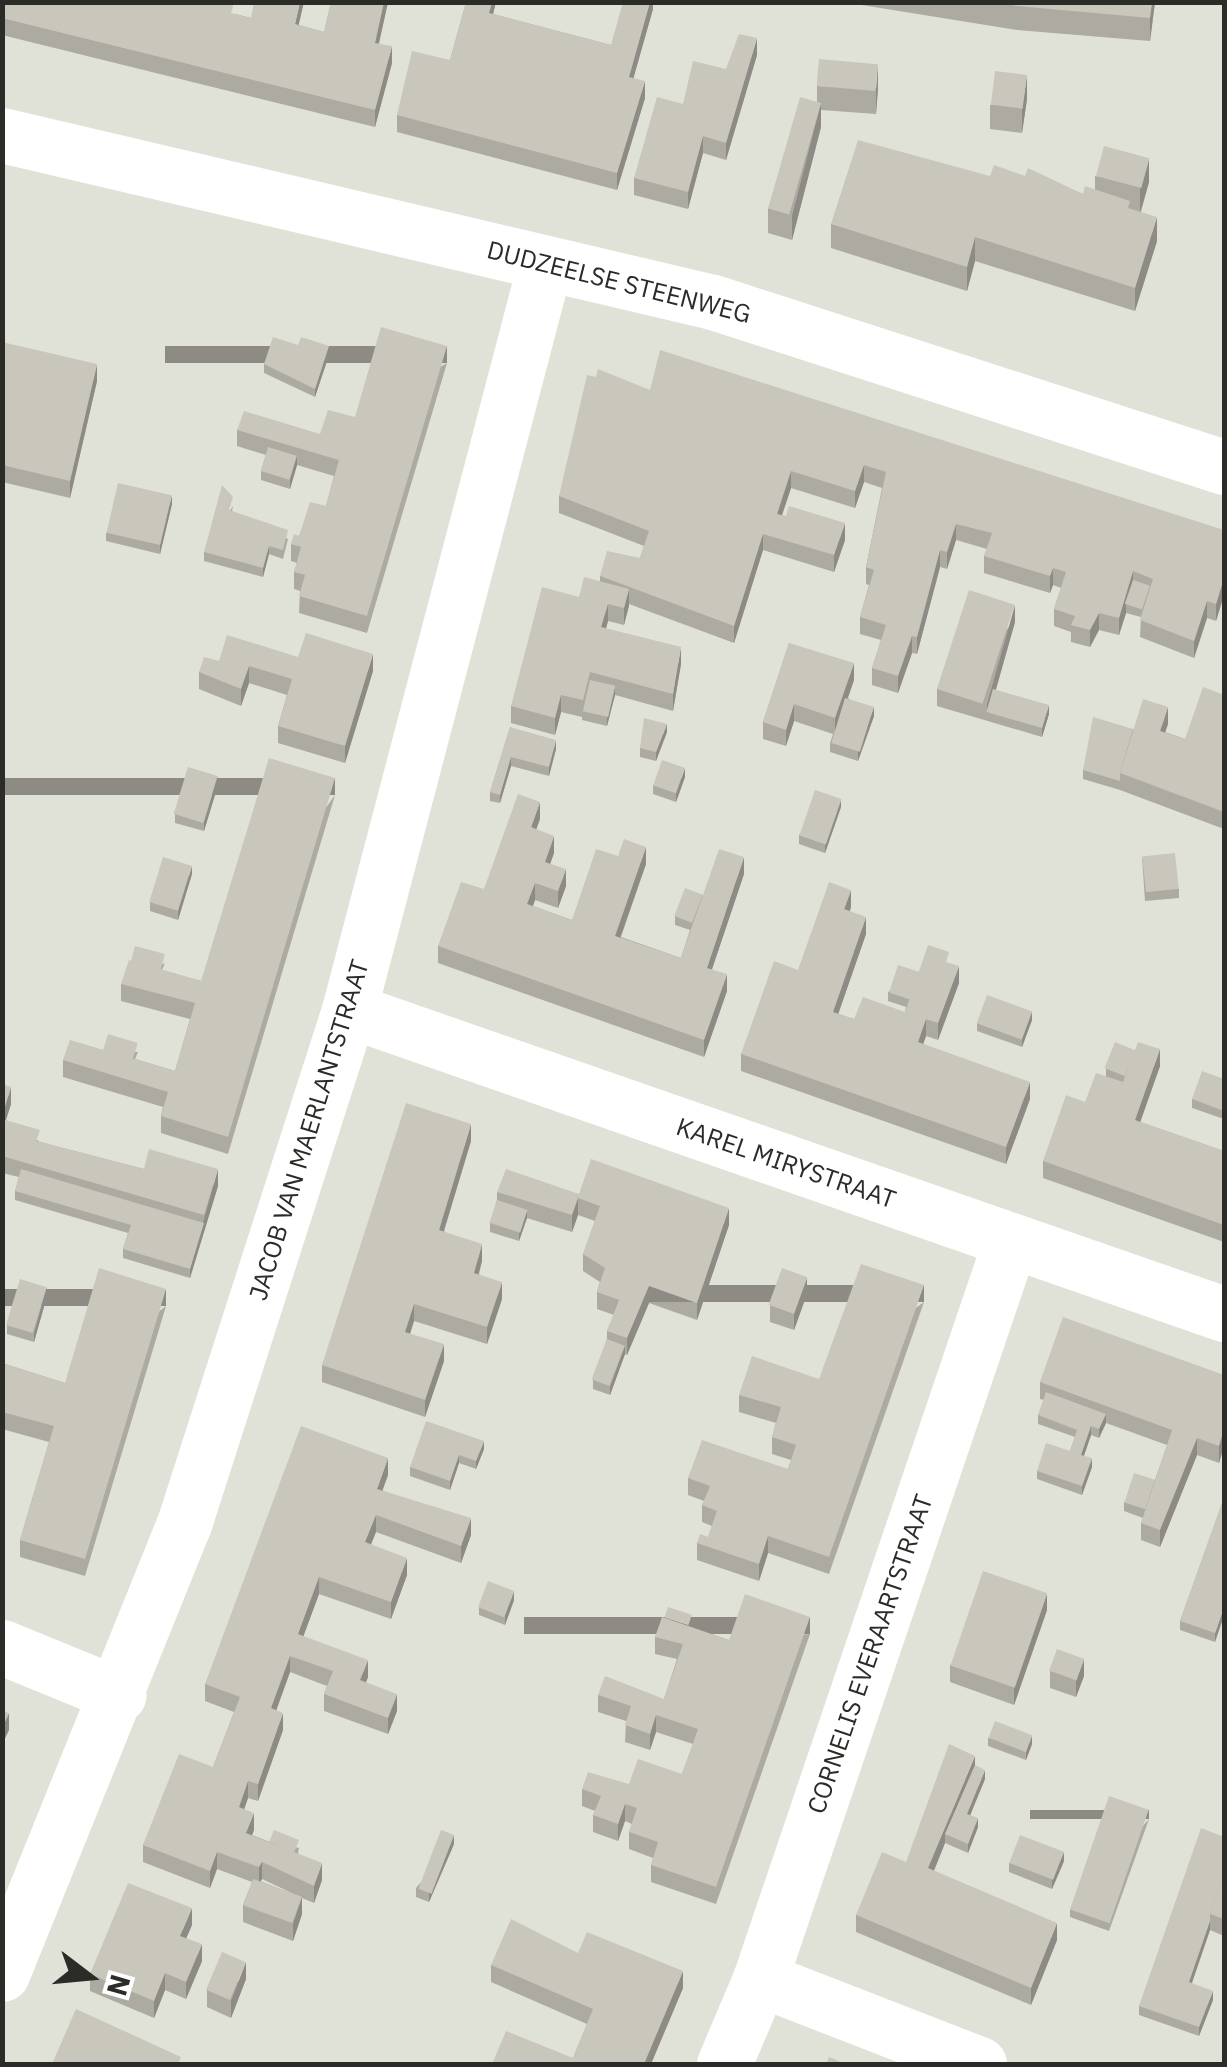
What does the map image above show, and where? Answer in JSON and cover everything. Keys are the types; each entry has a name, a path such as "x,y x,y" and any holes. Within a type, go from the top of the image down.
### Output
{"street":[{"name":"DUDZEELSE STEENWEG","path":"2,135 713,302 1224,467"},
{"name":"JACOB VAN MAERLANTSTRAAT","path":"2,1974 119,1695 184,1524 349,1010 546,264"},
{"name":"KAREL MIRYSTRAAT","path":"349,1010 1224,1314"},
{"name":"CORNELIS EVERAARTSTRAAT","path":"724,2064 760,1979 1010,1242"},
{"path":"2,1647 119,1695"},
{"path":"760,1979 978,2064"}],"building":[{"path":"2,2 234,2 231,13 251,18 254,2 300,2 295,24 324,32 331,2 384,2 375,43 392,46 375,110 2,18"},
{"path":"466,2 492,2 489,13 611,45 623,2 650,2 629,77 645,81 617,173 397,115 412,51 450,60"},
{"path":"996,2 1152,2 1150,18"},
{"path":"739,34 757,38 726,143 703,136 688,192 634,178 657,97 683,104 693,61 726,69"},
{"path":"819,59 878,64 875,91 817,86"},
{"path":"995,71 1027,75 1023,109 991,105"},
{"path":"800,97 821,103 789,215 768,209"},
{"path":"858,140 990,176 994,165 1025,176 1028,168 1083,194 1085,186 1130,201 1128,208 1157,217 1135,288 975,237 967,267 831,224"},
{"path":"1104,146 1149,158 1141,188 1096,176"},
{"path":"381,327 447,346 367,616 299,596 305,575 294,572 301,547 291,544 294,534 299,536 310,502 326,506 339,460 237,430 244,411 320,434 328,410 355,417"},
{"path":"273,337 298,345 301,337 329,346 315,389 264,364"},
{"path":"2,342 97,364 70,481 2,465"},
{"path":"660,350 1224,530 1224,578 1216,604 1207,601 1194,641 1140,620 1153,579 1133,571 1119,618 1099,613 1090,630 1071,625 1075,616 1054,609 1066,572 1053,568 1050,576 984,556 992,533 956,524 947,552 940,550 917,637 912,636 898,676 872,668 886,625 860,617 874,570 866,567 886,472 864,465 855,491 791,471 777,514 786,516 789,506 845,523 834,555 763,534 734,626 600,576 607,551 640,558 649,531 559,496 587,375 596,377 598,369 650,390"},
{"path":"268,447 297,456 289,480 261,471"},
{"path":"118,483 172,495 160,545 107,533"},
{"path":"222,485 233,497 229,510 288,530 283,550 269,546 263,568 204,552"},
{"path":"584,577 629,589 624,608 608,604 601,627 681,647 673,694 590,672 583,700 561,695 555,718 511,706 542,587 579,597"},
{"path":"1133,580 1150,586 1142,609 1125,604"},
{"path":"969,590 1015,605 983,704 937,689"},
{"path":"306,633 373,654 345,746 278,726 292,679 249,666 241,689 199,672 204,657 219,661 227,635 298,657"},
{"path":"789,643 854,663 835,718 794,704 786,730 763,722"},
{"path":"590,680 615,686 608,717 583,711"},
{"path":"1203,687 1224,695 1224,812 1120,773 1143,699 1168,707 1160,731 1185,739"},
{"path":"993,689 1049,705 1042,728 986,712"},
{"path":"845,698 874,707 860,752 831,743"},
{"path":"1093,717 1133,729 1120,781 1083,770"},
{"path":"644,718 667,724 656,752 640,748"},
{"path":"510,727 556,740 549,767 511,757 500,795 490,792"},
{"path":"269,758 335,778 228,1137 161,1116 168,1092 63,1060 70,1040 175,1071 195,1003 121,984 129,960 201,981"},
{"path":"662,760 685,768 676,793 653,786"},
{"path":"188,767 218,776 203,823 174,814"},
{"path":"815,790 841,799 826,845 799,835"},
{"path":"518,794 540,802 531,827 554,836 545,862 566,869 558,891 535,883 527,904 572,920 596,849 618,856 624,839 646,847 615,936 681,958 719,849 744,857 707,968 727,974 704,1040 438,946 461,882 484,889"},
{"path":"1175,853 1179,889 1146,892 1142,856"},
{"path":"163,857 192,866 178,911 149,902"},
{"path":"829,882 851,890 844,909 866,917 833,1012 854,1019 863,997 905,1012 928,945 949,952 946,962 959,966 938,1023 926,1019 918,1042 1030,1082 1006,1147 741,1054 774,961 798,970"},
{"path":"685,888 703,895 692,923 674,916"},
{"path":"135,946 165,954 161,969 131,961"},
{"path":"898,965 919,972 910,999 889,993"},
{"path":"987,995 1032,1011 1022,1040 977,1023"},
{"path":"108,1034 138,1043 133,1059 103,1050"},
{"path":"1115,1042 1135,1050 1125,1076 1105,1068"},
{"path":"1138,1042 1160,1049 1135,1120 1224,1151 1224,1225 1043,1161 1066,1095 1085,1102 1096,1073 1123,1082"},
{"path":"1202,1071 1224,1079 1224,1111 1192,1099"},
{"path":"2,1084 11,1087 2,1116"},
{"path":"406,1103 471,1124 439,1230 482,1244 474,1273 502,1282 487,1327 414,1304 405,1332 444,1344 425,1400 322,1365"},
{"path":"2,1119 40,1130 36,1141 144,1169 149,1149 218,1169 204,1215 2,1156"},
{"path":"591,1159 729,1208 697,1303 649,1286 627,1338 607,1331 619,1300 597,1292 605,1268 583,1254 600,1206 578,1198 572,1215 497,1192 506,1169 579,1194"},
{"path":"21,1169 204,1223 190,1269 123,1249 131,1225 15,1191"},
{"path":"497,1200 527,1210 520,1233 490,1223"},
{"path":"861,1264 924,1285 829,1557 768,1536 759,1564 697,1543 700,1534 708,1537 717,1511 702,1505 710,1486 688,1478 702,1440 788,1469 796,1445 772,1437 781,1407 739,1395 752,1356 819,1379"},
{"path":"99,1268 166,1289 85,1559 20,1540 54,1426 2,1412 2,1363 65,1383"},
{"path":"782,1268 807,1277 794,1314 769,1305"},
{"path":"20,1279 47,1287 33,1333 6,1325"},
{"path":"1063,1317 1224,1375 1224,1429 1219,1446 1197,1438 1160,1530 1141,1523 1172,1430 1040,1382"},
{"path":"607,1339 625,1346 609,1386 592,1379"},
{"path":"1046,1392 1106,1414 1099,1429 1091,1426 1081,1455 1092,1458 1082,1486 1037,1471 1046,1443 1070,1451 1077,1430 1038,1415"},
{"path":"426,1421 484,1441 476,1461 459,1455 450,1481 410,1467"},
{"path":"301,1426 388,1458 377,1489 471,1518 461,1546 376,1515 365,1542 407,1558 391,1602 319,1577 298,1634 368,1660 360,1680 397,1694 388,1718 324,1694 333,1671 290,1656 271,1708 283,1713 258,1784 248,1781 239,1807 254,1813 246,1833 322,1863 314,1886 262,1862 259,1867 217,1852 210,1871 143,1845 179,1754 213,1767 240,1697 205,1684"},
{"path":"1134,1473 1155,1480 1145,1509 1124,1502"},
{"path":"1224,1498 1224,1607 1215,1633 1180,1621"},
{"path":"983,1571 1047,1593 1015,1688 950,1666"},
{"path":"488,1581 514,1591 504,1617 478,1607"},
{"path":"745,1594 810,1617 716,1887 651,1865 658,1842 629,1832 637,1808 625,1804 618,1824 593,1815 601,1796 582,1789 588,1772 629,1784 638,1759 682,1774 698,1729 656,1715 650,1734 625,1725 631,1706 598,1695 605,1676 664,1699 683,1644 655,1637 662,1617 729,1640"},
{"path":"668,1607 692,1615 688,1625 665,1617"},
{"path":"1057,1649 1084,1659 1076,1681 1049,1671"},
{"path":"995,1721 1032,1735 1026,1752 989,1738"},
{"path":"949,1744 975,1756 928,1868 1057,1923 1031,1988 856,1915 882,1852 906,1862"},
{"path":"975,1765 985,1770 967,1814 978,1818 968,1844 945,1834"},
{"path":"1109,1796 1149,1810 1110,1923 1070,1909"},
{"path":"1201,1828 1224,1837 1224,1872 1189,1982 1213,1991 1199,2027 1139,2006"},
{"path":"274,1830 299,1840 294,1852 269,1842"},
{"path":"441,1830 454,1835 431,1894 418,1889"},
{"path":"1020,1835 1064,1852 1053,1880 1009,1863"},
{"path":"1224,1872 1224,1919 1210,1914"},
{"path":"253,1879 302,1897 292,1923 243,1905"},
{"path":"128,1883 192,1908 180,1936 202,1944 186,1982 165,1973 154,2001 90,1974"},
{"path":"511,1919 578,1953 587,1932 683,1971 644,2064 492,2064 506,2031 573,2058 593,2009 491,1965"},
{"path":"222,1952 246,1962 230,2000 206,1990"},
{"path":"76,2009 181,2057 178,2064 52,2064"},
{"path":"829,2057 846,2064 826,2064"}]}
